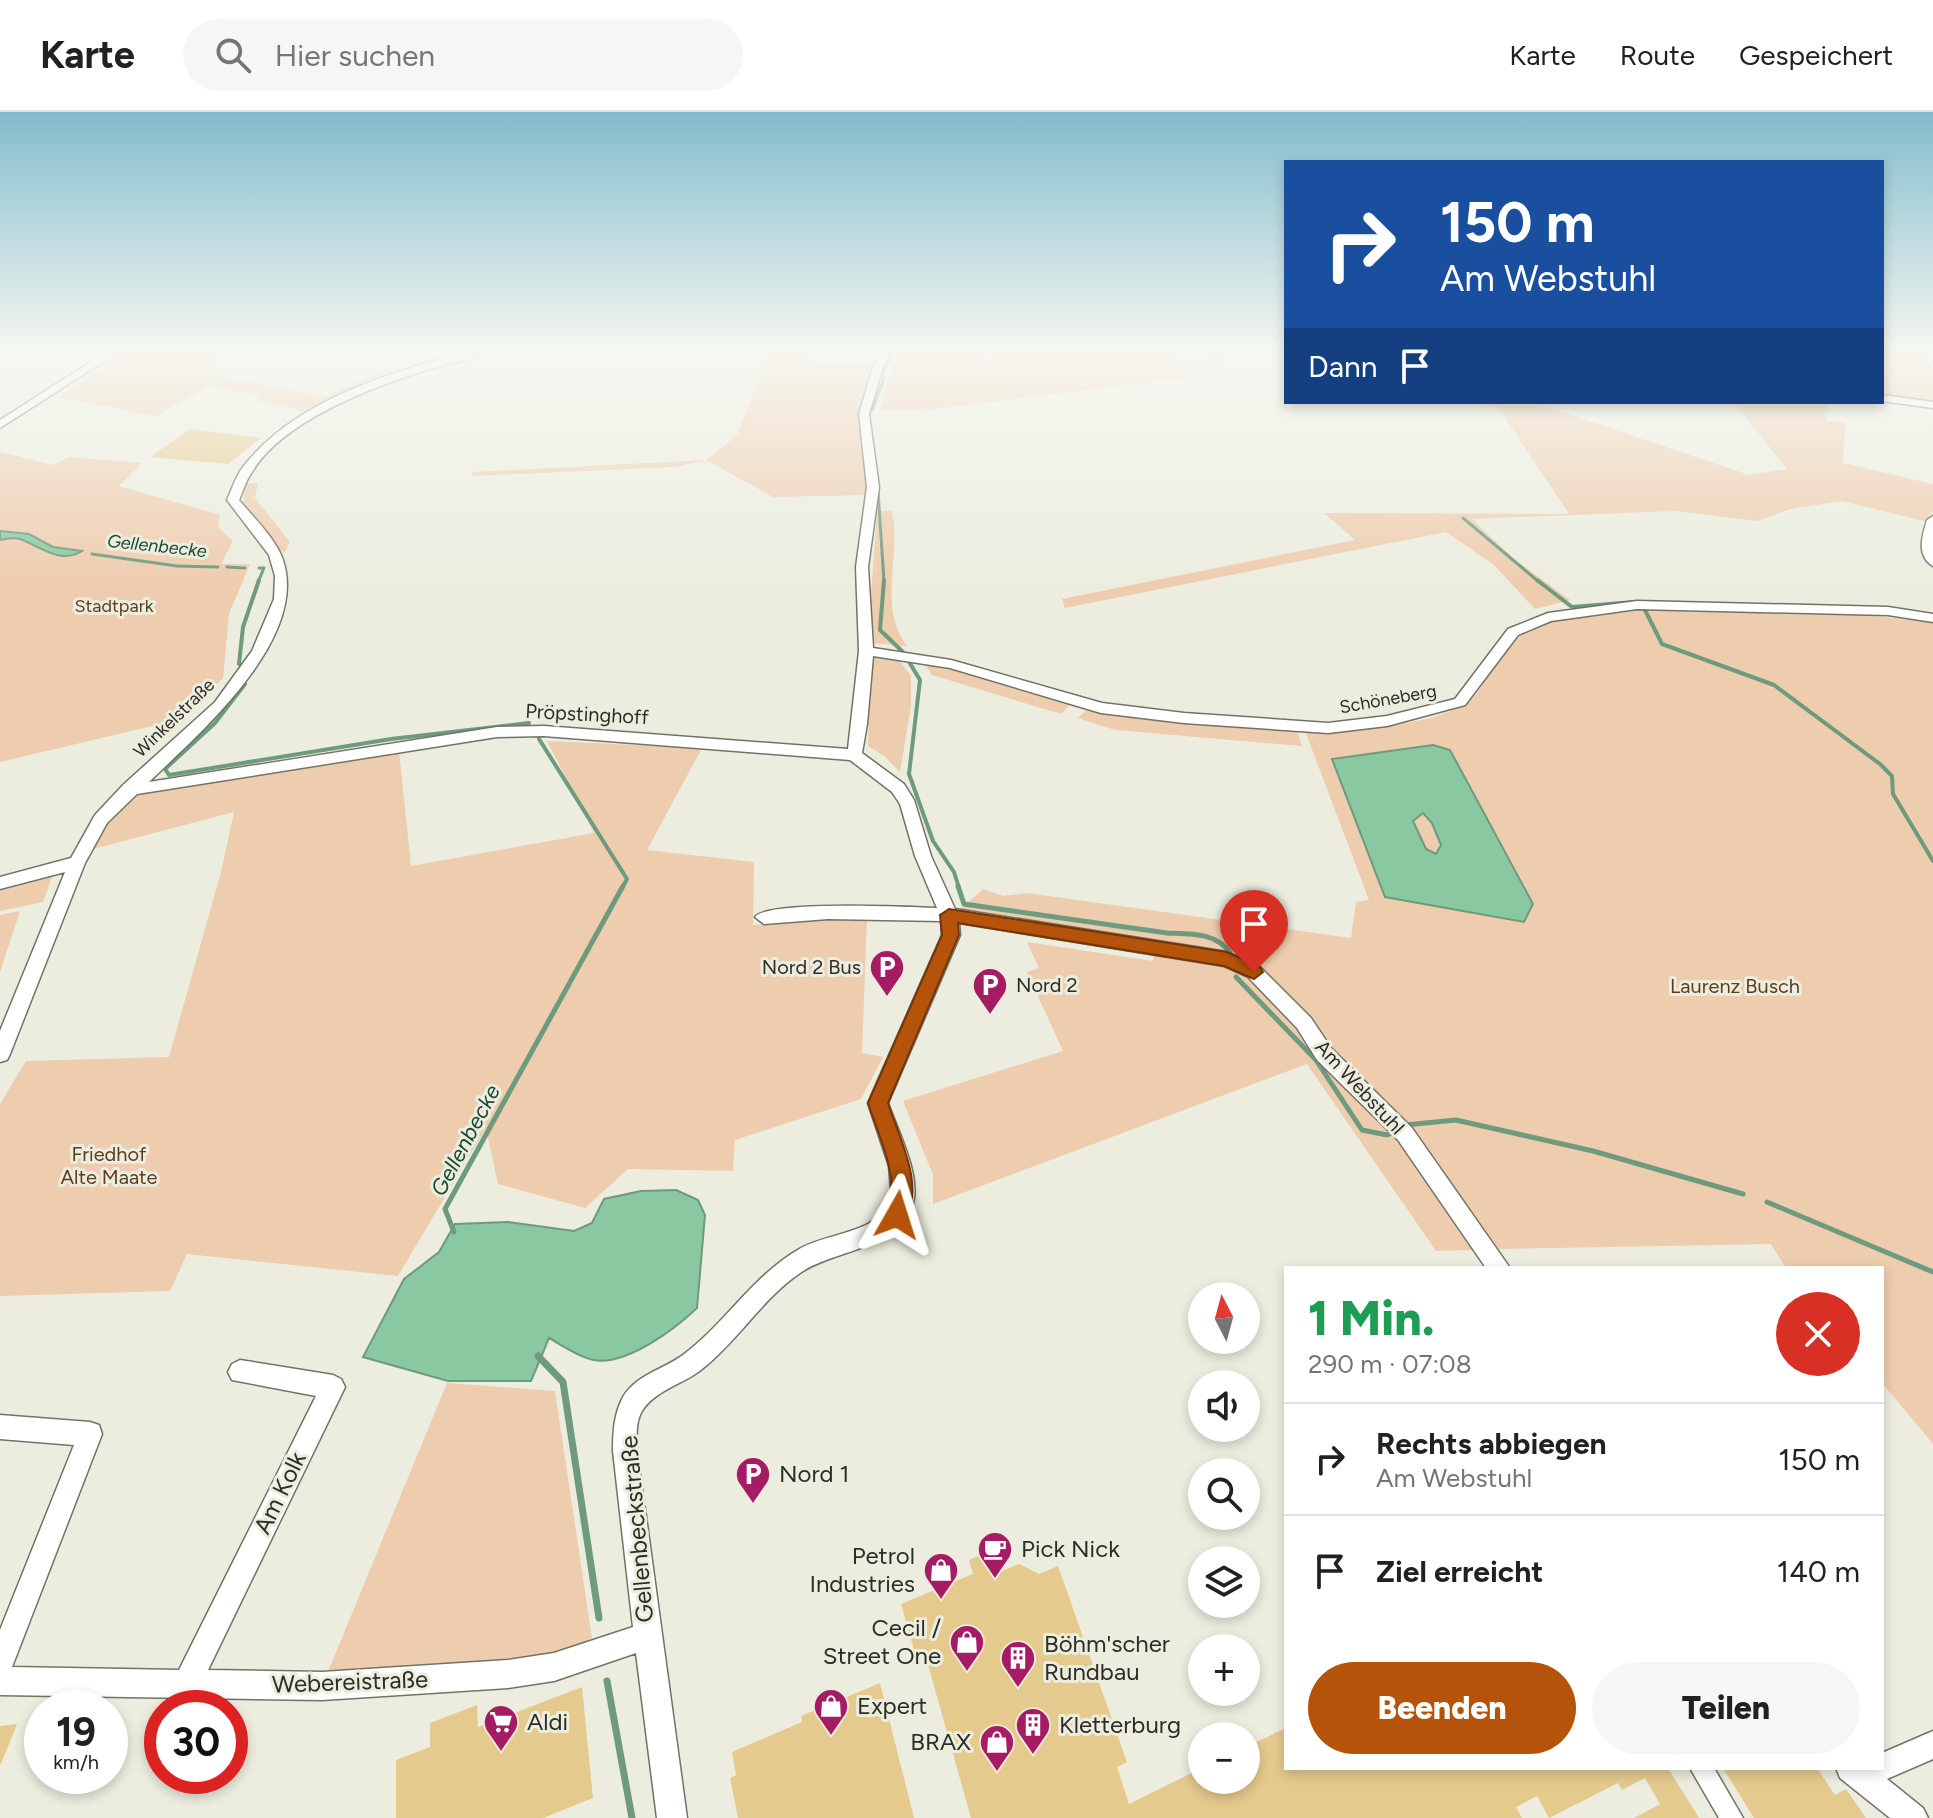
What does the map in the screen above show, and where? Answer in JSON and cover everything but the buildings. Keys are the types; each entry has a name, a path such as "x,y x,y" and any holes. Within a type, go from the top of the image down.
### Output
{"street":[{"name":"Winkelstraße","path":"0,1054 77,863 101,819 220,705 259,652 281,599 281,576 275,555 233,500 239,478 251,461 285,429"},
{"path":"764,917 828,912 949,915 898,788 854,755 860,724 866,651 862,567 873,487 866,429"},
{"path":"1933,520 1926,543 1933,562"},
{"name":"Schöneberg","path":"866,651 951,664 1101,708 1184,718 1328,728 1387,721 1460,702 1513,632 1548,617 1637,605 1888,611 1933,618"},
{"name":"Pröpstinghoff","path":"129,789 177,784 497,732 544,731 854,755"},
{"path":"0,883 77,863"},
{"name":"Am Webstuhl","path":"949,915 1227,959 1254,972 1304,1023 1324,1054 1405,1134 1498,1266"},
{"name":"Gellenbeckstraße","path":"672,1818 647,1636 628,1465 627,1415 638,1397 689,1366 718,1343 763,1286 787,1268 814,1253 886,1225 897,1215 903,1203 904,1185 878,1103 951,935 949,915"},
{"name":"Am Kolk","path":"187,1684 333,1387 240,1372"},
{"path":"0,1427 90,1434 0,1664"},
{"name":"Webereistraße","path":"0,1681 322,1686 508,1674 554,1667 647,1636"},
{"path":"1884,1764 1933,1745"},
{"path":"1702,1770 1732,1818"},
{"path":"1868,1770 1913,1818"}],"green space":[{"path":"740,429 858,429 867,495 773,497 706,460 737,435"},
{"path":"1512,429 1612,429 1749,475 1787,469 1754,429 1845,429 1843,463 1933,484 1933,511 1924,521 1842,501 1791,509 1757,521 1675,511 1472,519 1514,559 1570,600 1535,609 1493,564 1446,532 1065,608 1062,599 1355,540 1324,513 1569,514"},
{"name":"Stadtpark","path":"0,452 53,465 69,457 142,463 119,486 220,515 218,527 233,541 221,564 250,564 229,614 223,678 182,719 0,762"},
{"path":"706,460 674,467 472,476 472,472"},
{"path":"245,483 258,483 255,498 290,542 285,552 276,550 243,505"},
{"path":"877,511 892,511 893,614 907,646 872,643 870,609"},
{"name":"Laurenz Busch","path":"1646,607 1843,613 1933,622 1933,1444 1884,1385 1884,1266 1785,1266 1771,1244 1494,1249 1338,1060 1321,1031 1263,969 1220,952 960,910 983,889 1003,896 1027,893 1351,938 1356,902 1369,900 1305,731 1386,726 1446,713 1470,701 1499,656 1514,641 1548,623 1586,614","holes":["1433,745 1524,922 1385,897"]},
{"path":"871,654 896,656 911,676 911,707 900,772 868,746"},
{"path":"923,661 1072,703 1061,714 932,675"},
{"path":"1088,708 1150,720 1297,731 1302,746 1115,730 1078,718"},
{"name":"Friedhof Alte Maate","path":"547,741 702,748 647,850 754,862 753,925 867,917 862,1053 883,1057 861,1099 735,1140 733,1171 628,1169 585,1208 498,1184 486,1128 398,1276 187,1254 170,1291 0,1296 0,1104 26,1061 169,1057 221,872 234,812 93,849 109,815 128,796 399,751 411,866 594,833"},
{"path":"1423,813 1432,823 1442,845 1436,854 1426,849 1413,821"},
{"path":"52,877 43,902 0,911 0,891"},
{"path":"20,911 0,972 0,915"},
{"path":"1027,942 1153,961 1154,952 1222,964 1252,977 1399,1140 1473,1250 1436,1251 1307,1064 933,1204 933,1175 903,1101 1063,1051 1027,972 1039,968"},
{"path":"447,1383 555,1391 592,1638 545,1662 327,1674"}],"shaded area":[{"path":"0,531 29,534 53,547 82,551 74,555 58,555 18,538 0,540"},
{"path":"1433,745 1450,750 1533,904 1524,922 1385,897 1332,759","holes":["1423,813 1432,823 1441,845 1436,854 1426,849 1413,821"]},
{"path":"676,1190 698,1200 705,1215 697,1308 676,1326 635,1352 607,1360 594,1360 576,1354 549,1338 531,1381 448,1381 363,1357 404,1279 439,1252 455,1224 508,1222 574,1231 592,1223 604,1199 641,1191"}],"waterway":[{"path":"877,475 884,581"},
{"path":"1463,518 1539,582"},
{"name":"Gellenbecke","path":"92,554 177,566 218,567"},
{"name":"Gellenbecke","path":"227,567 245,568"},
{"name":"Gellenbecke","path":"258,582 264,568 259,568"},
{"name":"Gellenbecke","path":"239,664 243,627 259,580"},
{"path":"1537,580 1572,607 1634,602"},
{"path":"884,581 880,630 903,652"},
{"path":"1644,608 1662,644 1774,685 1880,764 1892,776 1893,794 1933,861"},
{"path":"908,660 920,680 909,774 933,841 954,872 959,888"},
{"name":"Gellenbecke","path":"245,684 215,723 165,769 169,775 391,739 529,723"},
{"name":"Gellenbecke","path":"539,739 627,879 622,888"},
{"name":"Gellenbecke","path":"454,1232 445,1209 623,886"},
{"path":"958,886 964,904 1202,936 1217,941 1230,953"},
{"path":"1236,977 1316,1060 1362,1130 1387,1135 1394,1132"},
{"path":"1405,1125 1456,1120 1593,1151 1743,1194"},
{"path":"1767,1202 1933,1272"},
{"name":"Gellenbecke","path":"538,1356 563,1382 599,1618"},
{"name":"Gellenbecke","path":"607,1681 632,1818"}],"place":[{"name":"Nord 2 Bus","path":"887,998"},
{"name":"Nord 2","path":"990,1016"},
{"name":"Nord 1","path":"753,1505"},
{"name":"Pick Nick","path":"995,1580"},
{"name":"Petrol Industries","path":"941,1601"},
{"name":"Cecil / Street One","path":"967,1673"},
{"name":"Böhm'scher Rundbau","path":"1018,1689"},
{"name":"Expert","path":"831,1737"},
{"name":"Aldi","path":"501,1753"},
{"name":"Kletterburg","path":"1033,1756"},
{"name":"BRAX","path":"997,1773"}],"route":[{"path":"897,1215 903,1203 904,1185 878,1103 951,935 949,915 1227,959 1254,972"}]}
